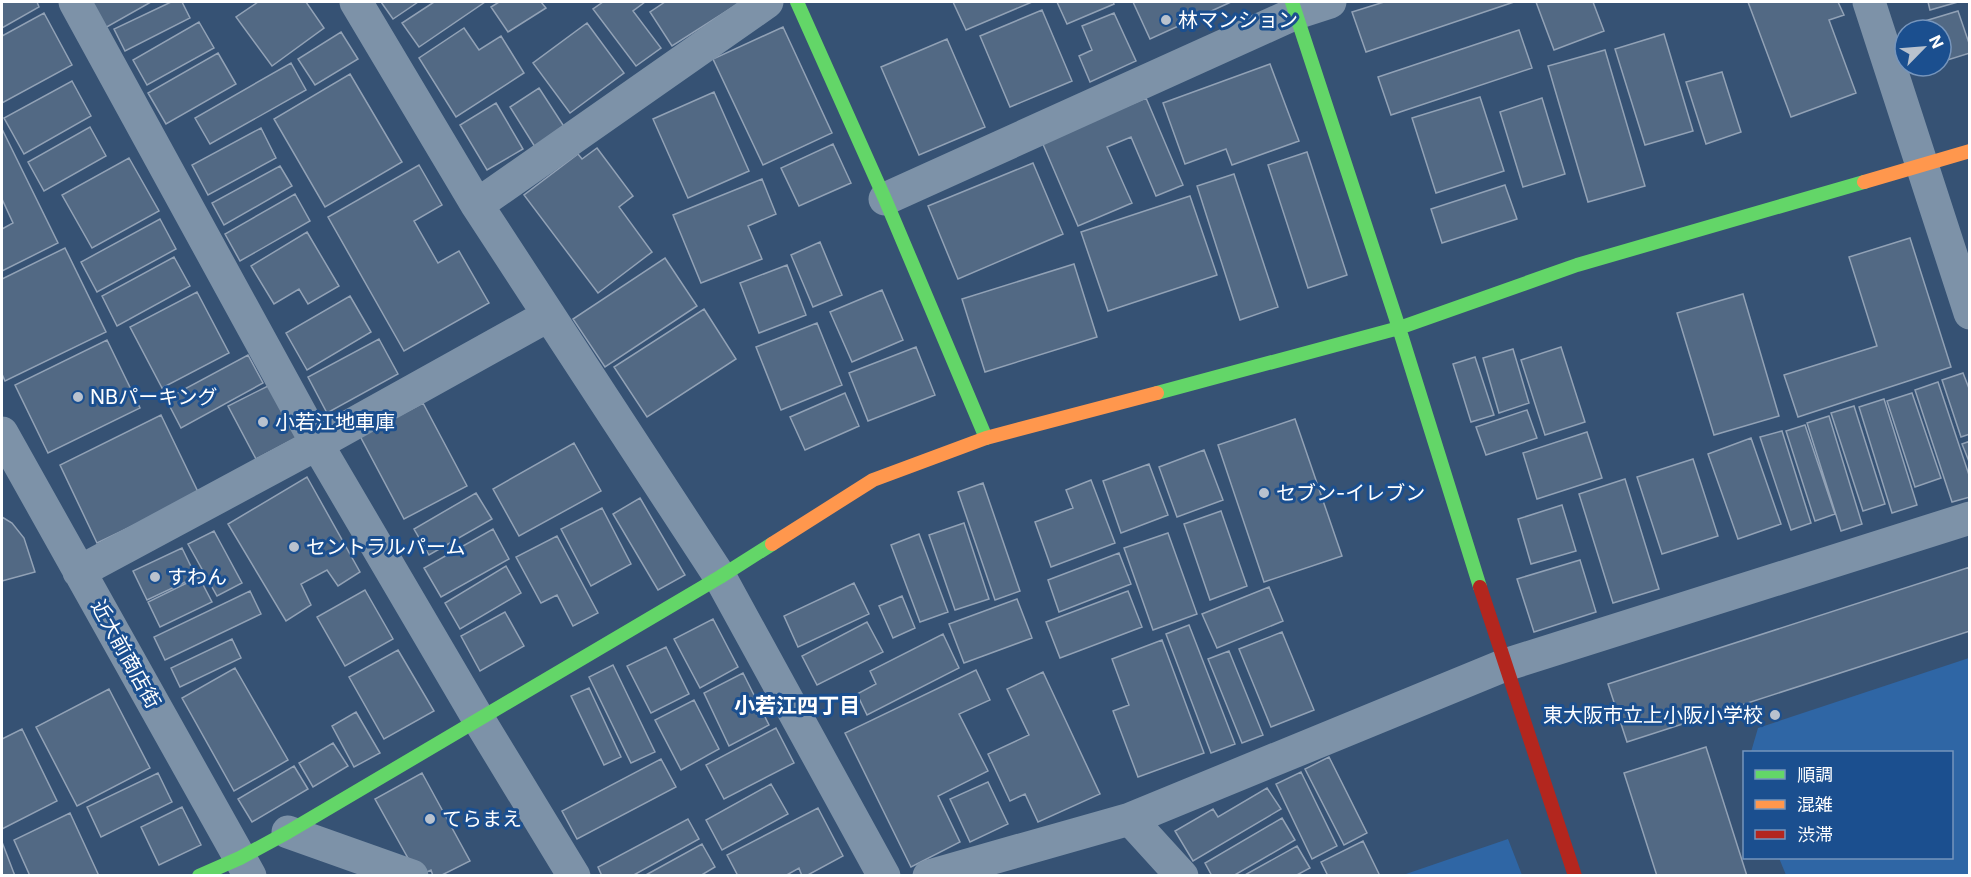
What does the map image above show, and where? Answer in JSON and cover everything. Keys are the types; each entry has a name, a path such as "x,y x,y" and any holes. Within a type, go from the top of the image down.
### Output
{"street":[{"path":"75,2 317,444 479,720 574,876"},
{"path":"356,2 477,205 720,577 884,876"},
{"path":"477,205 767,2"},
{"path":"797,2 885,199 986,438"},
{"path":"885,199 1294,7 1330,2"},
{"path":"1869,2 1970,313"},
{"path":"1294,7 1575,876"},
{"path":"199,876 245,867 288,832 720,577 873,480 986,438 1399,328 1577,264 1970,151"},
{"path":"79,572 317,444 549,315"},
{"name":"近大前商店街","path":"2,434 245,867"},
{"path":"929,876 1130,819 1505,665 1970,518"},
{"path":"1130,819 1182,876"},
{"path":"288,832 412,876"}],"shaded area":[{"path":"1969,658 1969,875 1786,875 1779,859 1953,859 1953,751 1751,751 1758,728"},
{"path":"1508,839 1522,875 1403,875"}],"building":[{"path":"2,2 37,2 39,7 2,28"},
{"path":"90,2 151,2 105,28"},
{"path":"171,2 182,2 190,18 125,51 114,29"},
{"path":"258,2 306,2 324,28 272,66 236,17"},
{"path":"381,2 418,2 393,19"},
{"path":"434,2 485,2 419,47 402,23"},
{"path":"499,2 541,2 546,8 508,32 491,7"},
{"path":"603,2 645,2 633,11 661,48 636,66 593,9"},
{"path":"665,2 741,2 672,46 650,12"},
{"path":"953,2 1032,2 966,30"},
{"path":"1057,2 1113,2 1114,4 1067,24"},
{"name":"林マンション","path":"1133,2 1231,2 1150,39"},
{"path":"1384,2 1514,2 1366,52 1352,12"},
{"path":"1536,2 1593,2 1604,31 1554,50"},
{"path":"1748,2 1838,2 1844,15 1829,20 1856,93 1791,117"},
{"path":"1928,2 1958,2 1930,10"},
{"path":"1042,10 1072,81 1010,107 980,36"},
{"path":"1958,11 1970,46 1970,53 1953,58 1953,18 1935,18"},
{"path":"44,13 72,65 2,103 2,36"},
{"path":"1114,13 1136,61 1090,82 1079,56 1092,50 1082,26"},
{"path":"199,22 214,48 147,85 133,60"},
{"path":"587,23 624,73 570,113 533,63"},
{"path":"783,27 832,133 763,165 713,59"},
{"path":"464,28 479,50 501,36 524,73 456,117 419,58"},
{"path":"1519,30 1532,68 1391,115 1378,77"},
{"path":"341,32 358,59 315,85 298,59"},
{"path":"1664,34 1693,131 1645,145 1615,49"},
{"path":"947,39 985,127 919,155 881,67"},
{"path":"1605,50 1645,186 1588,202 1548,66"},
{"path":"218,53 236,84 166,124 148,93"},
{"path":"291,63 306,90 210,144 195,118"},
{"path":"1270,64 1299,141 1232,165 1226,149 1185,164 1163,103"},
{"path":"1722,72 1741,132 1706,144 1686,82"},
{"path":"350,74 402,162 325,207 274,119"},
{"path":"72,81 91,116 24,154 4,118"},
{"path":"539,88 565,128 535,147 510,107"},
{"path":"714,92 749,171 688,198 653,119"},
{"path":"1480,97 1504,171 1436,193 1412,118"},
{"path":"1146,98 1183,185 1156,196 1131,137 1107,147 1132,203 1078,226 1042,142"},
{"path":"1542,98 1565,174 1523,187 1500,112"},
{"path":"496,103 523,149 487,170 460,125"},
{"path":"90,127 106,156 44,191 28,162"},
{"path":"261,128 276,158 208,195 192,165"},
{"path":"3,131 58,243 2,271 2,229 13,223 2,199"},
{"path":"833,144 851,183 799,206 781,168"},
{"path":"597,148 633,196 619,207 652,252 598,293 524,195 578,154 582,159"},
{"path":"1307,152 1347,275 1308,288 1268,165"},
{"path":"129,158 159,211 92,248 62,195"},
{"path":"1033,163 1063,234 958,279 928,206"},
{"path":"419,165 442,205 414,221 438,263 459,251 489,303 404,351 328,217"},
{"path":"280,166 292,186 224,225 212,203"},
{"path":"1234,174 1278,307 1240,320 1197,186"},
{"path":"762,179 776,214 748,226 762,259 701,283 673,215"},
{"path":"1505,185 1517,219 1442,243 1431,209"},
{"path":"295,194 310,221 240,261 225,234"},
{"path":"1190,196 1217,275 1108,311 1081,232"},
{"path":"160,219 176,249 97,292 81,262"},
{"path":"307,232 339,286 308,304 299,289 274,304 251,266"},
{"path":"1910,238 1951,367 1798,417 1784,375 1877,346 1849,257"},
{"path":"820,242 842,295 813,307 791,255"},
{"path":"65,248 106,332 5,381 2,374 2,279"},
{"path":"174,257 190,286 117,326 102,296"},
{"path":"665,258 697,306 605,367 573,319"},
{"path":"1074,264 1097,337 985,372 962,299"},
{"path":"787,265 806,315 759,333 740,283"},
{"path":"882,290 903,340 852,362 830,312"},
{"path":"197,292 229,353 162,388 130,327"},
{"path":"1743,294 1779,416 1714,435 1677,313"},
{"path":"350,296 371,332 307,370 286,333"},
{"path":"704,309 736,359 647,417 614,367"},
{"path":"817,323 842,385 781,410 756,347"},
{"path":"379,339 398,374 327,413 308,377"},
{"name":"NBパーキング","path":"107,340 140,408 48,453 15,385"},
{"path":"916,347 935,395 868,421 849,373"},
{"path":"1561,347 1585,422 1545,435 1521,360"},
{"path":"1513,349 1529,403 1499,413 1483,358"},
{"path":"248,355 263,383 181,428 166,399"},
{"path":"1475,357 1494,415 1471,422 1453,364"},
{"path":"1963,373 1970,391 1970,434 1961,437 1942,380"},
{"path":"1938,382 1970,478 1970,497 1952,502 1915,390"},
{"name":"小若江地車庫","path":"270,385 298,437 256,459 228,406"},
{"path":"845,393 859,426 805,450 790,417"},
{"path":"1912,393 1941,478 1915,487 1887,401"},
{"path":"1884,399 1917,505 1892,513 1859,407"},
{"path":"423,403 467,486 404,519 360,436"},
{"path":"1854,406 1885,504 1863,511 1831,413"},
{"path":"1527,410 1537,438 1486,455 1476,427"},
{"path":"161,415 199,494 97,543 60,465"},
{"path":"1829,416 1862,524 1841,531 1807,423"},
{"path":"1295,419 1342,556 1264,582 1218,445"},
{"path":"1805,425 1835,514 1815,521 1786,431"},
{"path":"1782,431 1811,523 1791,530 1760,437"},
{"path":"1587,432 1602,478 1537,499 1523,453"},
{"path":"1751,438 1781,524 1738,539 1708,454"},
{"path":"1970,441 1970,464 1962,444"},
{"path":"574,443 601,491 519,536 493,489"},
{"path":"1204,450 1223,500 1177,517 1159,467"},
{"path":"1693,459 1718,536 1662,554 1637,477"},
{"path":"1149,464 1168,515 1121,533 1103,481"},
{"name":"セントラルパーム","path":"307,477 360,572 338,586 327,570 301,584 311,605 286,621 228,524"},
{"path":"1625,479 1659,589 1613,603 1579,494"},
{"path":"1091,480 1115,543 1051,567 1035,522 1073,508 1066,490"},
{"path":"983,483 1020,591 995,600 958,492"},
{"path":"476,493 492,519 429,555 414,529"},
{"path":"640,498 685,575 658,590 613,514"},
{"path":"1562,505 1576,551 1531,564 1518,519"},
{"path":"602,508 631,564 591,586 561,529"},
{"path":"1221,511 1247,586 1210,600 1184,524"},
{"path":"2,517 12,523 24,538 35,572 2,581"},
{"path":"964,523 989,599 955,610 929,535"},
{"path":"493,529 509,559 441,597 424,568"},
{"path":"214,531 242,583 217,596 188,544"},
{"path":"1168,533 1197,614 1153,630 1124,548"},
{"path":"919,534 948,612 920,622 891,545"},
{"path":"557,536 598,613 573,626 557,595 541,603 516,557"},
{"path":"182,548 196,577 147,600 133,571"},
{"path":"1119,553 1131,584 1059,612 1048,580"},
{"path":"1580,560 1596,612 1534,632 1517,579"},
{"path":"506,566 521,593 460,629 445,603"},
{"path":"1970,567 1970,631 1627,742 1608,684"},
{"path":"199,577 212,602 160,627 148,602"},
{"path":"854,583 869,614 798,647 784,616"},
{"path":"1269,587 1283,621 1217,648 1202,614"},
{"path":"365,590 393,639 345,666 317,617"},
{"path":"250,591 261,614 165,660 154,637"},
{"path":"1128,591 1142,627 1060,658 1046,622"},
{"path":"902,596 915,628 893,638 879,606"},
{"path":"1017,599 1032,638 964,663 949,624"},
{"path":"505,612 524,646 480,671 461,636"},
{"path":"713,619 738,667 700,688 674,639"},
{"path":"867,622 883,652 817,685 802,656"},
{"path":"1189,625 1235,744 1211,753 1166,634"},
{"path":"1282,632 1314,710 1271,727 1239,649"},
{"path":"943,634 959,668 867,715 857,694 876,684 870,671"},
{"path":"232,639 241,658 180,687 171,668"},
{"path":"1162,640 1204,753 1138,777 1113,711 1129,705 1112,659"},
{"path":"666,647 689,694 651,713 627,666"},
{"path":"398,650 434,711 384,739 349,677"},
{"path":"1229,651 1263,735 1242,743 1208,659"},
{"path":"613,665 655,752 631,763 589,677"},
{"path":"235,668 288,760 234,791 182,698"},
{"path":"976,670 990,700 959,714 988,771 938,796 960,842 911,867 845,733"},
{"path":"1043,672 1100,794 1038,822 1025,794 1010,801 988,754 1029,735 1007,689"},
{"path":"743,673 769,725 729,746 704,693"},
{"path":"589,688 621,757 604,765 571,696"},
{"path":"109,689 150,768 77,806 36,727"},
{"path":"694,700 719,749 681,770 655,720"},
{"path":"356,712 380,753 354,767 332,726"},
{"path":"776,728 794,763 724,799 706,765"},
{"path":"22,729 57,801 2,829 2,739"},
{"path":"333,743 348,766 313,787 299,763"},
{"path":"1706,747 1747,876 1657,876 1624,773"},
{"path":"1329,757 1367,833 1344,845 1305,769"},
{"path":"661,759 676,787 577,839 562,811"},
{"path":"294,766 308,789 252,822 238,799"},
{"path":"1301,772 1337,846 1312,859 1276,784"},
{"path":"158,773 172,802 101,837 87,807"},
{"path":"422,773 470,861 440,876 433,876 431,870 418,876 375,799"},
{"path":"988,782 1008,824 970,842 950,799"},
{"path":"771,784 788,814 722,850 706,820"},
{"path":"1267,788 1281,809 1193,861 1175,831 1213,809 1218,817"},
{"path":"182,807 201,845 159,865 141,827"},
{"path":"818,808 843,856 806,876 802,876 799,868 785,876 738,876 727,855"},
{"path":"70,813 99,876 30,876 14,840"},
{"path":"1282,818 1295,840 1233,876 1212,876 1205,863"},
{"path":"688,819 699,839 632,876 602,876 598,867"},
{"path":"1363,841 1380,876 1328,876 1321,862"},
{"path":"2,842 15,876 2,876"},
{"path":"702,844 715,867 700,876 644,876"},
{"path":"1297,846 1310,868 1295,876 1243,876"}],"traffic: fast":[{"path":"797,2 885,199 986,438"},
{"path":"1292,2 1399,328 1480,587"},
{"path":"1157,393 1399,328 1577,265 1864,182"},
{"path":"199,876 240,858 288,832 772,544"}],"traffic: slow":[{"path":"1864,182 1970,151"},
{"path":"772,544 873,480 986,438 1157,393"}],"traffic: jam":[{"path":"1480,587 1575,876"}],"place":[{"name":"林マンション","path":"1166,20"},
{"name":"NBパーキング","path":"78,397"},
{"name":"小若江地車庫","path":"263,422"},
{"name":"セブン-イレブン","path":"1264,493"},
{"name":"セントラルパーム","path":"294,547"},
{"name":"すわん","path":"155,577"},
{"name":"東大阪市立上小阪小学校","path":"1775,715"},
{"name":"てらまえ","path":"430,819"}],"district":[{"name":"小若江四丁目","path":"797,705"}]}
